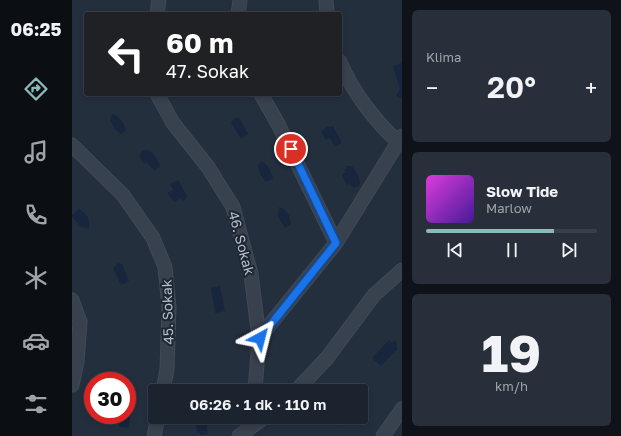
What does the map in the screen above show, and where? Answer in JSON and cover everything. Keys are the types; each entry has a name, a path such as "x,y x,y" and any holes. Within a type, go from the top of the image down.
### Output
{"street":[{"path":"157,12 159,0"},
{"path":"238,12 240,0"},
{"path":"326,0 327,12"},
{"path":"260,338 336,243 400,139 384,128 364,103 342,68"},
{"name":"46. Sokak","path":"158,96 172,123 208,168 233,207 251,274 260,338 256,384"},
{"path":"262,96 282,131 336,243"},
{"name":"45. Sokak","path":"72,145 123,195 153,238 165,267 169,307 167,369 164,384"},
{"path":"303,384 327,358 374,295 402,270"},
{"path":"72,300 80,322 77,362 72,385"},
{"path":"382,436 402,409"},
{"path":"154,436 157,424"},
{"path":"239,436 250,424"}],"water":[{"path":"402,63 402,99 396,96 400,89 393,66"},
{"path":"112,114 119,118 124,125 126,130 121,134 115,129 110,120"},
{"path":"235,118 239,118 248,134 241,139 231,123"},
{"path":"328,126 333,126 342,143 335,147 330,138 326,140 321,132"},
{"path":"144,150 150,151 158,160 160,166 155,171 146,162 144,164 140,158 140,153"},
{"path":"262,162 268,166 273,179 266,182 260,174 258,167 258,165"},
{"path":"346,166 352,166 359,178 359,186 353,188 350,184 347,185 342,175 346,172 344,170 346,169"},
{"path":"178,180 187,196 183,201 181,198 174,202 167,193 173,190 170,184"},
{"path":"279,207 286,211 290,219 291,225 285,228 278,217"},
{"path":"79,209 88,218 89,229 82,228 72,217 72,215"},
{"path":"118,263 122,264 129,281 121,285 113,268"},
{"path":"220,286 225,311 215,313 211,288"},
{"path":"389,340 391,342 396,341 396,347 398,349 381,366 372,358"},
{"path":"119,424 129,424 129,428 119,427"},
{"path":"196,424 206,424 208,434 200,435 200,433 197,433"}],"route":[{"path":"260,338 336,243 291,149"}]}
